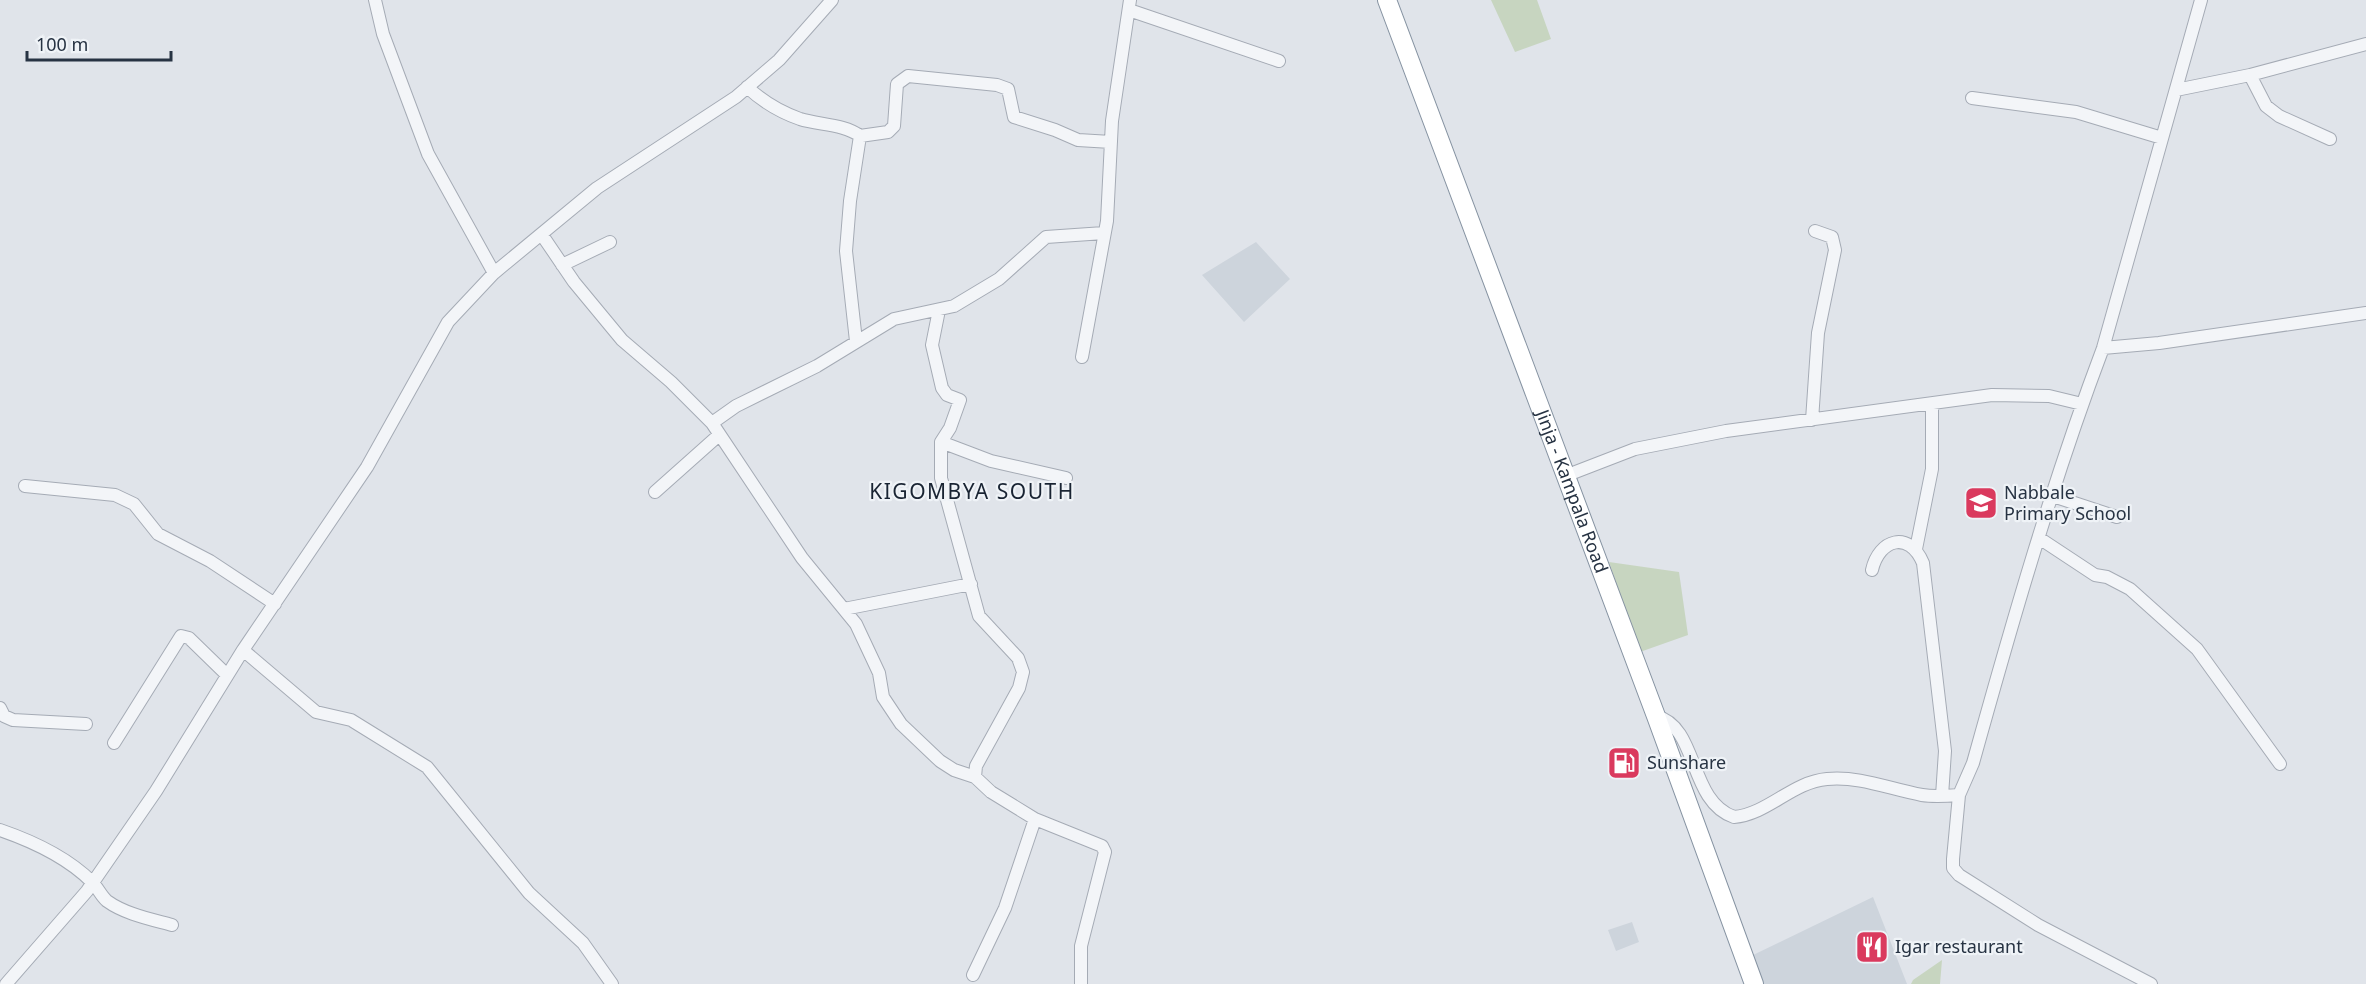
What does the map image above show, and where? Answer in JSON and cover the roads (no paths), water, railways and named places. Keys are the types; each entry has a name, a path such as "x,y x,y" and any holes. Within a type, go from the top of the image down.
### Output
{"highway":[{"name":"Jinja - Kampala Road","path":"1387,0 1656,716 1754,984"}],"street":[{"path":"375,0 384,34 428,154 494,273"},
{"path":"2,984 92,882 156,791 243,650 367,467 448,322 494,273 597,188 661,148 747,87 779,60 832,0"},
{"path":"2151,984 2038,925 1959,875 1953,868 1953,859 1959,795 1973,763 2039,538 2082,404 2103,348 2201,0"},
{"path":"1082,357 1109,205 1111,142 1129,5 1279,61"},
{"path":"2176,90 2250,75 2366,44"},
{"path":"2250,75 2266,106 2279,116 2330,139"},
{"path":"747,87 759,99 800,119 852,131 860,136 888,132 894,126 897,84 908,76 997,85 1008,89 1014,117 1055,129 1078,140 1111,142"},
{"path":"1972,98 2083,114 2162,138"},
{"path":"856,341 846,251 850,201 860,136"},
{"path":"1812,420 1818,333 1835,250 1832,237 1815,231"},
{"path":"712,423 736,406 816,366 894,319 954,306 991,284 1046,237 1104,233"},
{"path":"542,235 562,265 622,340 671,382 712,423 802,558 844,609 869,647 889,709 929,753 954,770 975,777 991,792 1035,819 1102,846 1105,852 1081,946 1081,984"},
{"path":"562,265 610,242"},
{"path":"939,310 932,345 942,388 946,395 960,400 950,428 941,442 941,478 979,616 1018,658 1023,672 1019,687 976,766 975,777"},
{"path":"2103,348 2160,343 2366,313"},
{"path":"1565,476 1635,449 1726,430 1932,404 1992,394 2049,396 2082,404"},
{"path":"1916,549 1932,469 1932,404"},
{"path":"656,492 719,435"},
{"path":"941,442 991,461 1066,478"},
{"path":"25,486 123,496 134,504 158,534 210,561 275,604"},
{"path":"2053,496 2117,517"},
{"path":"2039,538 2095,575 2107,577 2130,589 2198,649 2280,764"},
{"path":"1872,570 1875,556 1882,549 1898,543 1910,543 1923,563 1945,751 1942,796"},
{"path":"844,609 971,584"},
{"path":"114,743 180,636 189,638 227,675"},
{"path":"243,650 316,712 351,720 427,767 529,893 583,943 612,984"},
{"path":"0,708 4,716 13,720 86,724"},
{"path":"1656,716 1676,726 1705,791 1715,806 1734,817 1762,808 1797,787 1826,779 1858,779 1920,795 1959,795"},
{"path":"973,975 1005,908 1035,819"},
{"path":"0,830 21,837 64,860 92,882 106,900 141,917 172,925"}],"place":[{"name":"Nabbale Primary School","path":"1981,503"},
{"name":"Sunshare","path":"1624,763"},
{"name":"Igar restaurant","path":"1872,947"}],"district":[{"name":"KIGOMBYA SOUTH","path":"972,492"}]}
